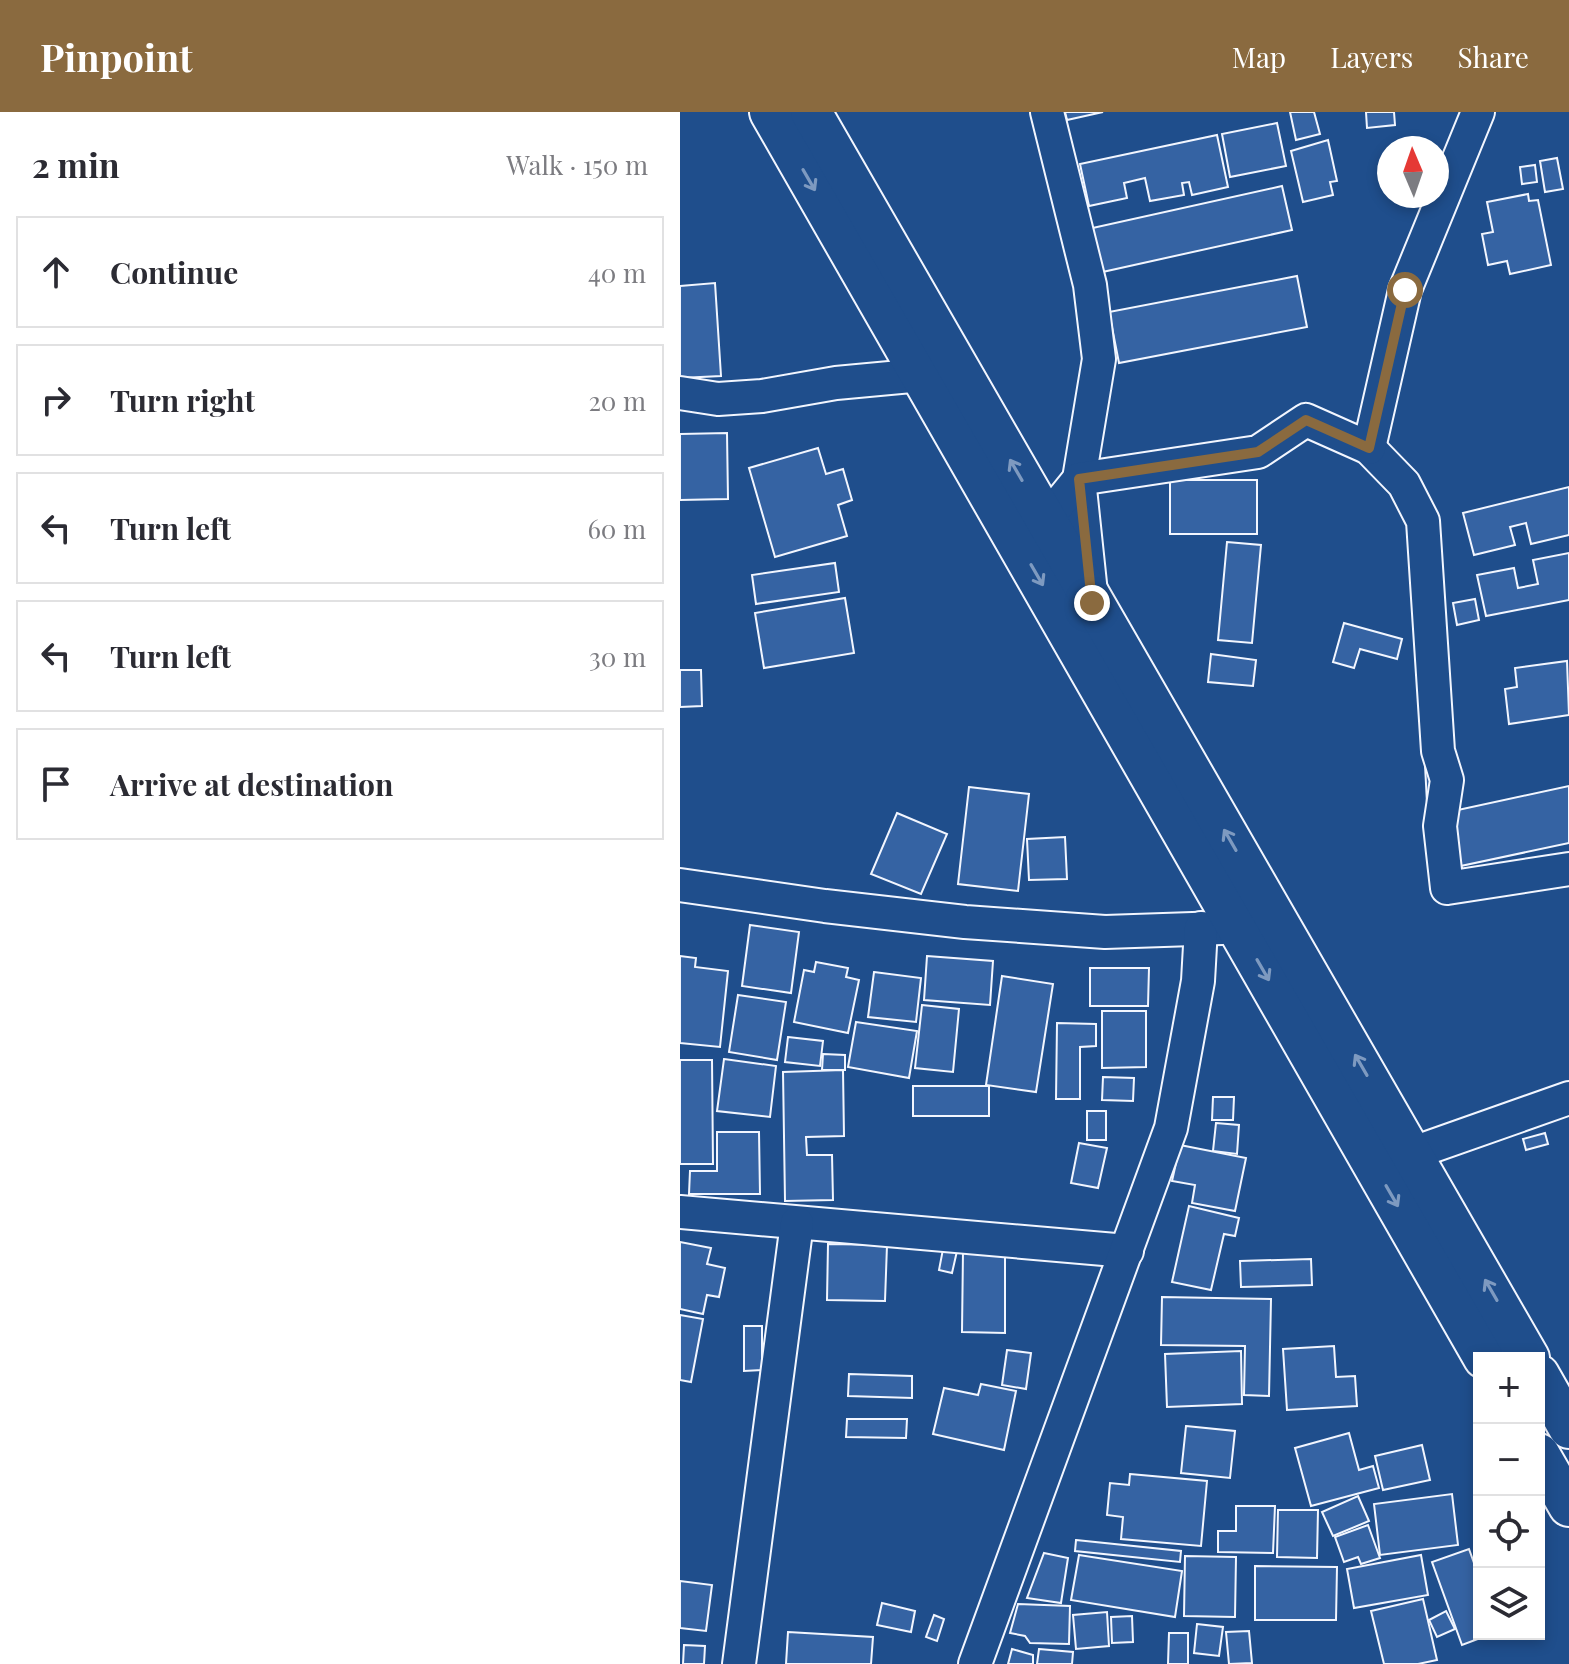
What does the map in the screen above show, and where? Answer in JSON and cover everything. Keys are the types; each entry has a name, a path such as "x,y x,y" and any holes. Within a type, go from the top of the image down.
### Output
{"main road":[{"path":"770,112 922,375 1220,928 1480,1352"},
{"path":"811,112 1526,1352"},
{"path":"1545,1386 1569,1428"},
{"path":"1545,1464 1569,1506"}],"street":[{"path":"1047,112 1090,285 1099,359 1079,479 1092,603"},
{"path":"1369,448 1405,290 1478,112"},
{"path":"680,393 718,399 762,396 836,383 922,375"},
{"path":"1045,521 1079,479 1258,452 1306,420 1369,448 1404,484 1423,521 1438,751 1447,780 1440,826 1447,888 1569,869"},
{"path":"680,885 965,922 1105,932 1220,928 1198,981 1171,1128 975,1664"},
{"path":"1413,1153 1569,1098"},
{"path":"680,1212 1127,1251"},
{"path":"739,1664 797,1223"}],"building":[{"path":"1065,112 1103,112 1067,120"},
{"path":"1290,112 1314,112 1320,134 1296,140"},
{"path":"1366,112 1394,112 1395,125 1367,128"},
{"path":"1277,123 1286,166 1230,177 1222,134"},
{"path":"1217,135 1228,187 1192,195 1189,182 1182,183 1184,195 1150,201 1145,178 1124,183 1127,198 1089,206 1080,164"},
{"path":"1328,140 1337,181 1330,182 1333,195 1303,202 1291,151"},
{"path":"1557,158 1563,189 1545,192 1540,161"},
{"path":"1535,165 1537,182 1522,184 1520,167"},
{"path":"1282,186 1292,230 1098,273 1088,229"},
{"path":"1528,194 1529,201 1538,200 1551,265 1510,274 1507,261 1488,265 1482,234 1493,232 1487,202"},
{"path":"1297,276 1307,327 1119,363 1109,312"},
{"path":"715,283 721,376 680,378 680,286"},
{"path":"727,433 728,499 680,500 680,434"},
{"path":"818,448 826,474 843,469 852,500 838,505 847,536 775,557 749,468"},
{"path":"1170,480 1257,480 1257,534 1170,534"},
{"path":"1569,487 1569,535 1531,544 1526,523 1510,527 1515,545 1474,555 1463,513"},
{"path":"1227,542 1261,545 1252,643 1218,640"},
{"path":"1569,553 1569,600 1486,616 1477,575 1514,568 1518,588 1538,584 1533,560"},
{"path":"835,563 839,592 756,604 752,575"},
{"path":"845,598 854,653 764,668 755,613"},
{"path":"1475,599 1479,620 1457,625 1453,603"},
{"path":"1344,623 1402,639 1397,659 1360,649 1354,668 1333,662"},
{"path":"1211,654 1256,660 1253,686 1208,682"},
{"path":"1567,661 1569,715 1509,724 1505,689 1517,687 1515,668"},
{"path":"680,670 701,670 702,706 680,707"},
{"path":"1425,765 1439,765 1441,802 1427,803"},
{"path":"1569,786 1569,843 1456,867 1444,813"},
{"path":"969,787 1029,794 1018,891 958,884"},
{"path":"897,813 947,834 921,894 871,874"},
{"path":"1065,837 1067,879 1029,880 1027,839"},
{"path":"750,925 799,932 791,993 742,986"},
{"path":"680,956 696,958 695,967 728,971 720,1047 680,1043"},
{"path":"927,956 993,961 990,1005 924,1000"},
{"path":"816,962 848,968 846,977 859,980 848,1033 794,1022 804,970 814,972"},
{"path":"1090,968 1149,968 1148,1006 1090,1006"},
{"path":"874,972 921,978 916,1022 868,1017"},
{"path":"1002,976 1053,984 1036,1092 986,1085"},
{"path":"738,995 786,1002 777,1060 729,1052"},
{"path":"922,1005 959,1009 953,1072 915,1068"},
{"path":"1102,1011 1146,1011 1146,1067 1102,1068"},
{"path":"856,1022 917,1031 909,1078 848,1067"},
{"path":"1057,1023 1096,1024 1096,1046 1080,1047 1080,1099 1056,1099"},
{"path":"788,1037 823,1041 820,1066 785,1062"},
{"path":"823,1054 845,1055 845,1070 822,1070"},
{"path":"724,1059 776,1066 770,1117 717,1111"},
{"path":"680,1060 712,1060 713,1164 680,1164"},
{"path":"843,1070 844,1136 806,1137 807,1155 832,1155 833,1200 785,1201 783,1072"},
{"path":"1103,1077 1134,1078 1133,1101 1102,1100"},
{"path":"913,1086 989,1086 989,1116 913,1116"},
{"path":"1213,1097 1234,1097 1233,1120 1212,1120"},
{"path":"1087,1111 1106,1111 1106,1140 1087,1140"},
{"path":"1216,1123 1239,1125 1237,1154 1213,1151"},
{"path":"717,1132 759,1132 760,1194 689,1194 690,1171 717,1171"},
{"path":"1545,1133 1548,1144 1526,1150 1523,1139"},
{"path":"1079,1143 1107,1148 1098,1188 1071,1183"},
{"path":"1180,1145 1246,1158 1235,1211 1192,1203 1195,1185 1172,1181"},
{"path":"1189,1206 1239,1218 1235,1236 1224,1234 1211,1290 1172,1282"},
{"path":"680,1242 711,1248 707,1264 725,1268 719,1297 707,1295 703,1314 680,1309"},
{"path":"828,1244 887,1245 885,1301 827,1300"},
{"path":"943,1249 957,1251 952,1273 939,1270"},
{"path":"963,1250 1005,1250 1005,1333 962,1332"},
{"path":"1311,1259 1312,1285 1241,1287 1240,1261"},
{"path":"1162,1297 1271,1299 1269,1396 1244,1395 1245,1346 1161,1345"},
{"path":"680,1315 703,1319 691,1382 680,1380"},
{"path":"744,1326 762,1326 762,1370 744,1371"},
{"path":"1334,1346 1336,1377 1355,1376 1357,1406 1287,1410 1283,1349"},
{"path":"1007,1350 1031,1353 1026,1389 1002,1385"},
{"path":"1241,1351 1242,1404 1167,1407 1165,1354"},
{"path":"849,1374 912,1376 912,1398 848,1396"},
{"path":"981,1384 1016,1391 1004,1450 933,1434 944,1388 978,1395"},
{"path":"847,1419 907,1419 906,1438 846,1437"},
{"path":"1186,1426 1235,1431 1230,1478 1181,1473"},
{"path":"1349,1433 1359,1470 1373,1466 1379,1488 1311,1506 1295,1448"},
{"path":"1422,1445 1430,1480 1383,1490 1375,1456"},
{"path":"1130,1474 1207,1481 1201,1546 1121,1539 1123,1517 1107,1515 1110,1483 1129,1485"},
{"path":"1452,1494 1458,1545 1380,1555 1374,1504"},
{"path":"1358,1496 1369,1521 1333,1536 1322,1512"},
{"path":"1236,1506 1275,1506 1273,1553 1218,1552 1218,1531 1236,1531"},
{"path":"1278,1510 1318,1510 1317,1558 1277,1557"},
{"path":"1368,1525 1380,1558 1361,1564 1358,1557 1344,1562 1335,1537"},
{"path":"1076,1540 1181,1551 1180,1562 1075,1551"},
{"path":"1469,1549 1473,1560 1475,1640 1462,1645 1432,1562"},
{"path":"1044,1553 1068,1558 1061,1603 1027,1598"},
{"path":"1079,1555 1182,1571 1175,1617 1071,1600"},
{"path":"1421,1555 1428,1595 1354,1608 1347,1569"},
{"path":"1185,1556 1236,1557 1235,1617 1184,1616"},
{"path":"1255,1566 1337,1567 1336,1620 1255,1620"},
{"path":"680,1581 712,1585 706,1631 680,1628"},
{"path":"1423,1599 1437,1660 1418,1664 1384,1664 1371,1611"},
{"path":"882,1603 915,1611 911,1632 877,1625"},
{"path":"1018,1604 1070,1606 1069,1644 1030,1643 1025,1636 1010,1633"},
{"path":"1446,1611 1455,1629 1437,1637 1429,1620"},
{"path":"1107,1612 1109,1646 1076,1649 1073,1615"},
{"path":"934,1615 944,1619 937,1641 926,1637"},
{"path":"1132,1616 1133,1642 1112,1643 1111,1617"},
{"path":"1197,1624 1223,1627 1219,1656 1194,1653"},
{"path":"1249,1631 1252,1663 1229,1664 1226,1632"},
{"path":"788,1632 873,1637 871,1664 786,1664"},
{"path":"1169,1633 1188,1633 1188,1664 1168,1664"},
{"path":"684,1645 705,1646 704,1664 683,1664"},
{"path":"1012,1649 1033,1655 1033,1664 1008,1664"},
{"path":"1039,1649 1073,1652 1072,1664 1037,1664"}],"route":[{"path":"1092,603 1079,479 1258,452 1306,420 1369,448 1405,290"}]}
